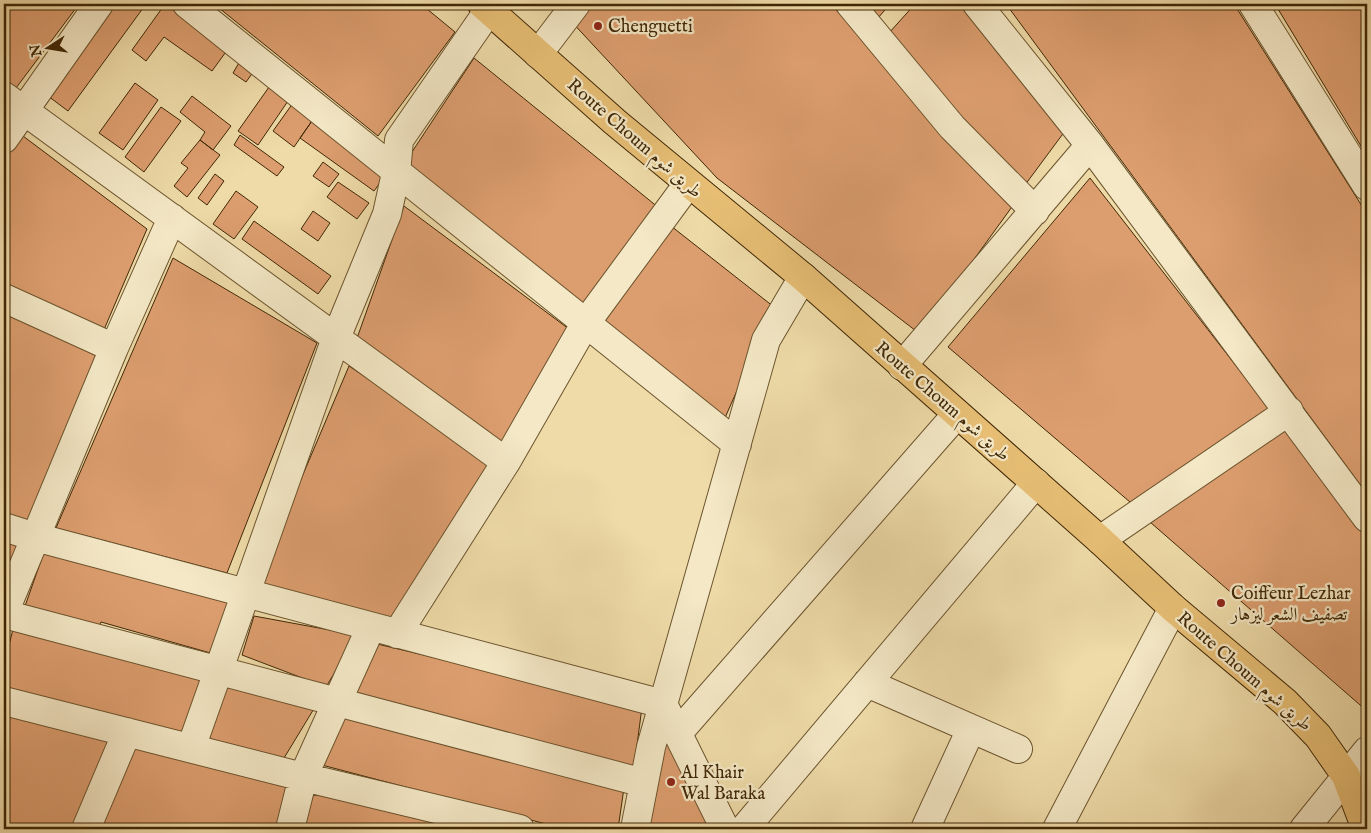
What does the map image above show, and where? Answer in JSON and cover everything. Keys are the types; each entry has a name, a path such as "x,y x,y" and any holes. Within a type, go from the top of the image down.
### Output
{"highway":[{"name":"Route Choum طريق شوم","path":"486,7 688,184 803,277 1174,608 1285,702 1318,736 1346,776 1366,829"}],"street":[{"path":"4,139 14,103 99,4"},
{"path":"187,4 737,444"},
{"path":"538,54 576,4"},
{"path":"850,4 952,127 1035,210"},
{"path":"977,4 1090,145 1367,518"},
{"path":"1252,4 1367,186"},
{"path":"191,748 336,338 387,214 396,173 399,140 486,7"},
{"path":"14,103 506,462"},
{"path":"902,366 1090,145"},
{"path":"397,634 506,462 585,324 688,184"},
{"path":"172,218 114,348 4,613 644,783"},
{"path":"635,829 651,747 766,340 803,277"},
{"path":"4,298 114,348"},
{"path":"1100,540 1289,411"},
{"path":"677,734 957,414"},
{"path":"744,829 1036,483"},
{"path":"4,527 35,538 663,704"},
{"path":"1057,829 1174,608"},
{"path":"290,829 303,777 370,627"},
{"path":"867,683 1018,749"},
{"path":"4,701 303,777 520,829"},
{"path":"663,704 725,829"},
{"path":"925,829 971,729"},
{"path":"86,829 127,732"},
{"path":"1304,829 1367,750"},
{"path":"1346,776 1367,792"}],"building":[{"path":"4,4 79,4 16,88 4,78"},
{"path":"114,4 146,4 68,111 48,96"},
{"path":"165,4 228,49 212,71 164,37 146,61 132,50"},
{"path":"214,4 421,4 455,32 378,136"},
{"path":"583,4 831,4 1014,204 920,334 717,178 569,19"},
{"path":"867,4 890,4 878,18"},
{"path":"915,4 959,4 1065,131 1022,189 889,33"},
{"path":"1006,4 1234,4 1367,214 1367,494"},
{"path":"1275,4 1367,4 1367,156"},
{"path":"474,58 659,208 587,317 406,161"},
{"path":"240,61 254,71 246,82 233,73"},
{"path":"135,83 158,100 123,150 99,133"},
{"path":"269,87 288,101 258,145 238,131"},
{"path":"192,96 231,126 213,150 200,140 205,132 180,112"},
{"path":"293,103 314,118 294,147 273,131"},
{"path":"161,107 181,121 144,172 125,157"},
{"path":"314,118 388,172 374,191 300,138"},
{"path":"19,133 147,229 100,339 4,289 4,155"},
{"path":"240,135 284,167 277,176 234,145"},
{"path":"200,140 220,155 187,197 174,186 188,168 181,163"},
{"path":"323,162 339,174 329,187 313,176"},
{"path":"215,174 224,181 207,205 198,198"},
{"path":"1090,178 1272,412 1137,508 948,347"},
{"path":"338,182 369,203 357,219 327,197"},
{"path":"236,191 258,207 234,239 213,224"},
{"path":"404,206 577,335 499,446 356,341"},
{"path":"313,211 330,223 318,241 301,229"},
{"path":"254,221 331,276 318,294 242,239"},
{"path":"671,226 774,307 724,420 599,323"},
{"path":"173,258 317,343 227,573 56,528"},
{"path":"4,305 101,354 26,524 4,516"},
{"path":"349,366 494,463 390,626 262,586 296,491"},
{"path":"1283,422 1367,534 1367,711 1150,522"},
{"path":"4,533 25,540 4,593"},
{"path":"44,552 232,604 214,654 101,622 96,631 24,609"},
{"path":"254,616 357,635 326,687 242,655"},
{"path":"15,621 209,679 184,741 4,692 4,665"},
{"path":"369,642 642,707 634,768 342,699"},
{"path":"220,678 315,707 281,763 208,738"},
{"path":"4,707 116,743 71,829 4,829"},
{"path":"334,709 625,781 618,829 565,829 318,764"},
{"name":"Al Khair Wal Baraka","path":"666,734 710,829 643,829"},
{"path":"129,740 288,783 278,829 87,829"},
{"path":"302,789 472,829 295,829"}],"place":[{"name":"Chenguetti","path":"598,26"},
{"name":"Coiffeur Lezhar تصفيف الشعر ليزهار","path":"1221,603"},
{"name":"Al Khair Wal Baraka","path":"671,782"}]}
